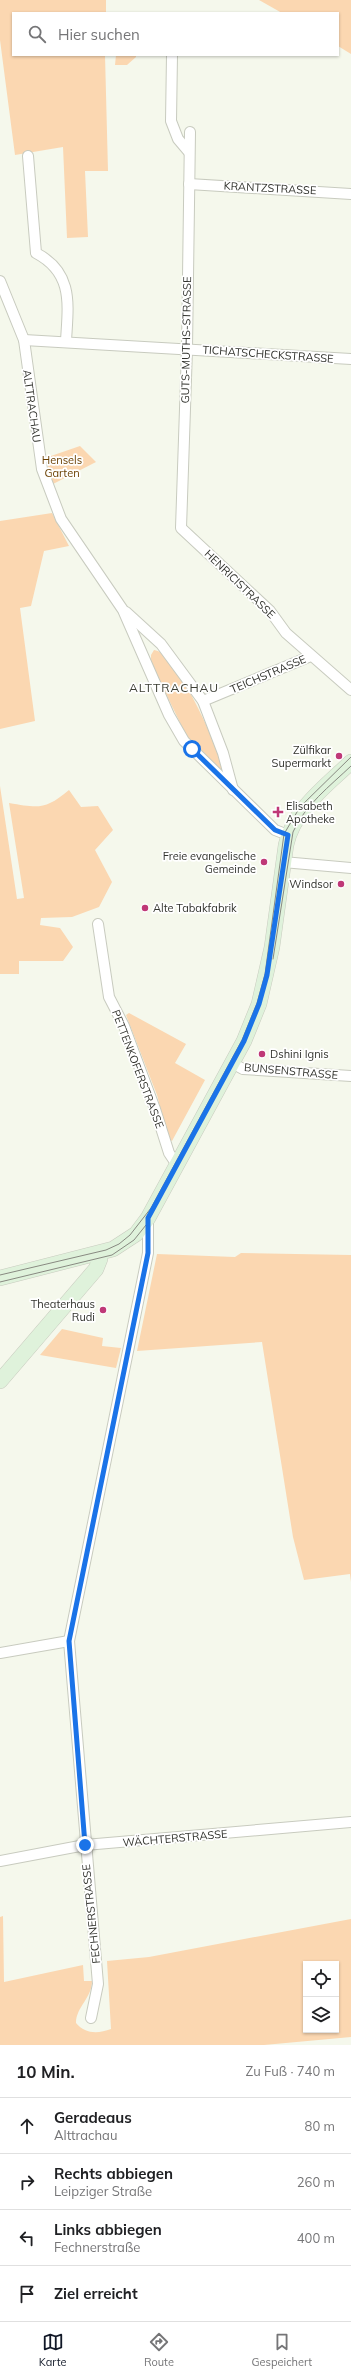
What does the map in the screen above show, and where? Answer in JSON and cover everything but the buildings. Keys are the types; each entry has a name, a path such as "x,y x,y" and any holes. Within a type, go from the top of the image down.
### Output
{"main road":[{"path":"0,1278 98,1254 126,1242 136,1234 148,1218 232,1063 259,1004 267,975 288,835 299,814 351,762"},
{"path":"0,1381 96,1269 100,1259 98,1254"}],"street":[{"path":"172,56 171,121 178,139 189,152"},
{"name":"GUTS-MUTHS-STRASSE","path":"181,528 187,349 190,132"},
{"path":"28,156 36,253 50,260 59,273 69,296 66,341"},
{"name":"KRANTZSTRASSE","path":"189,184 351,194"},
{"name":"ALTTRACHAU","path":"0,281 24,340 42,469 61,519 123,610 169,715 184,741 275,830 288,835"},
{"name":"TICHATSCHECKSTRASSE","path":"24,340 66,341 351,359"},
{"name":"HENRICISTRASSE","path":"181,528 270,610 286,633 351,690"},
{"name":"ALTTRACHAU","path":"123,610 161,644 203,701 223,754 233,790"},
{"name":"TEICHSTRASSE","path":"203,701 311,656"},
{"path":"283,862 351,868"},
{"name":"PETTENKOFERSTRASSE","path":"98,924 109,997 124,1026 155,1109 169,1153 177,1165"},
{"name":"BUNSENSTRASSE","path":"232,1063 243,1069 351,1076"},
{"name":"FECHNERSTRASSE","path":"91,2018 98,1984 85,1845 69,1641 148,1253 148,1218"},
{"path":"0,1653 69,1641"},
{"name":"WÄCHTERSTRASSE","path":"0,1861 85,1845 351,1822"}],"green space":[{"path":"0,0 106,0 106,12 12,12 12,56 105,56 108,171 85,171 88,237 67,238 63,147 15,155 0,40"},
{"path":"259,0 351,0 351,54 339,47 339,12 280,12"},
{"path":"116,56 136,56 127,65 115,65"},
{"name":"Hensels Garten","path":"80,446 96,462 53,484 47,463 48,457"},
{"path":"52,513 69,546 44,551 31,606 20,608 35,721 0,729 0,521"},
{"path":"154,650 163,655 184,682 204,720 224,765 222,770 188,739 151,663 151,655"},
{"path":"0,786 17,899 24,898 9,803 28,806 41,806 61,797 69,790 81,807 98,806 113,830 95,850 112,882 99,907 72,917 41,918 40,925 60,928 73,947 63,961 19,961 19,974 0,974"},
{"path":"129,1013 186,1044 175,1063 205,1080 172,1141 168,1138 157,1095 126,1015"},
{"path":"241,1253 351,1255 351,1582 350,1574 304,1580 293,1537 262,1342 137,1351 157,1254 235,1257"},
{"path":"62,1329 103,1338 102,1346 121,1348 116,1368 40,1355"},
{"path":"3,1916 4,1982 83,1965 84,1981 92,1981 90,1992 78,2012 76,2023 83,2029 92,2032 101,2032 111,2029 107,1961 149,1957 351,1919 351,2037 264,2045 0,2045 0,1917"}],"tram line":[{"path":"0,1275 106,1250 119,1244 130,1235 151,1208 242,1040 257,1003 265,974 284,834 300,807 351,757"},
{"path":"273,959 293,832 298,822 311,805 351,766"},
{"path":"0,1282 112,1255 134,1240 146,1225"}],"place":[{"name":"Zülfikar Supermarkt","path":"339,756"},
{"name":"Elisabeth Apotheke","path":"278,812"},
{"name":"Freie evangelische Gemeinde","path":"264,862"},
{"name":"Windsor","path":"341,884"},
{"name":"Alte Tabakfabrik","path":"145,908"},
{"name":"Dshini Ignis","path":"262,1054"},
{"name":"Theaterhaus Rudi","path":"103,1310"}],"district":[{"name":"ALTTRACHAU","path":"174,688"}],"route":[{"path":"85,1845 69,1641 148,1253 148,1218 244,1041 259,1004 267,975 273,941 288,835 275,830 192,749"}]}
